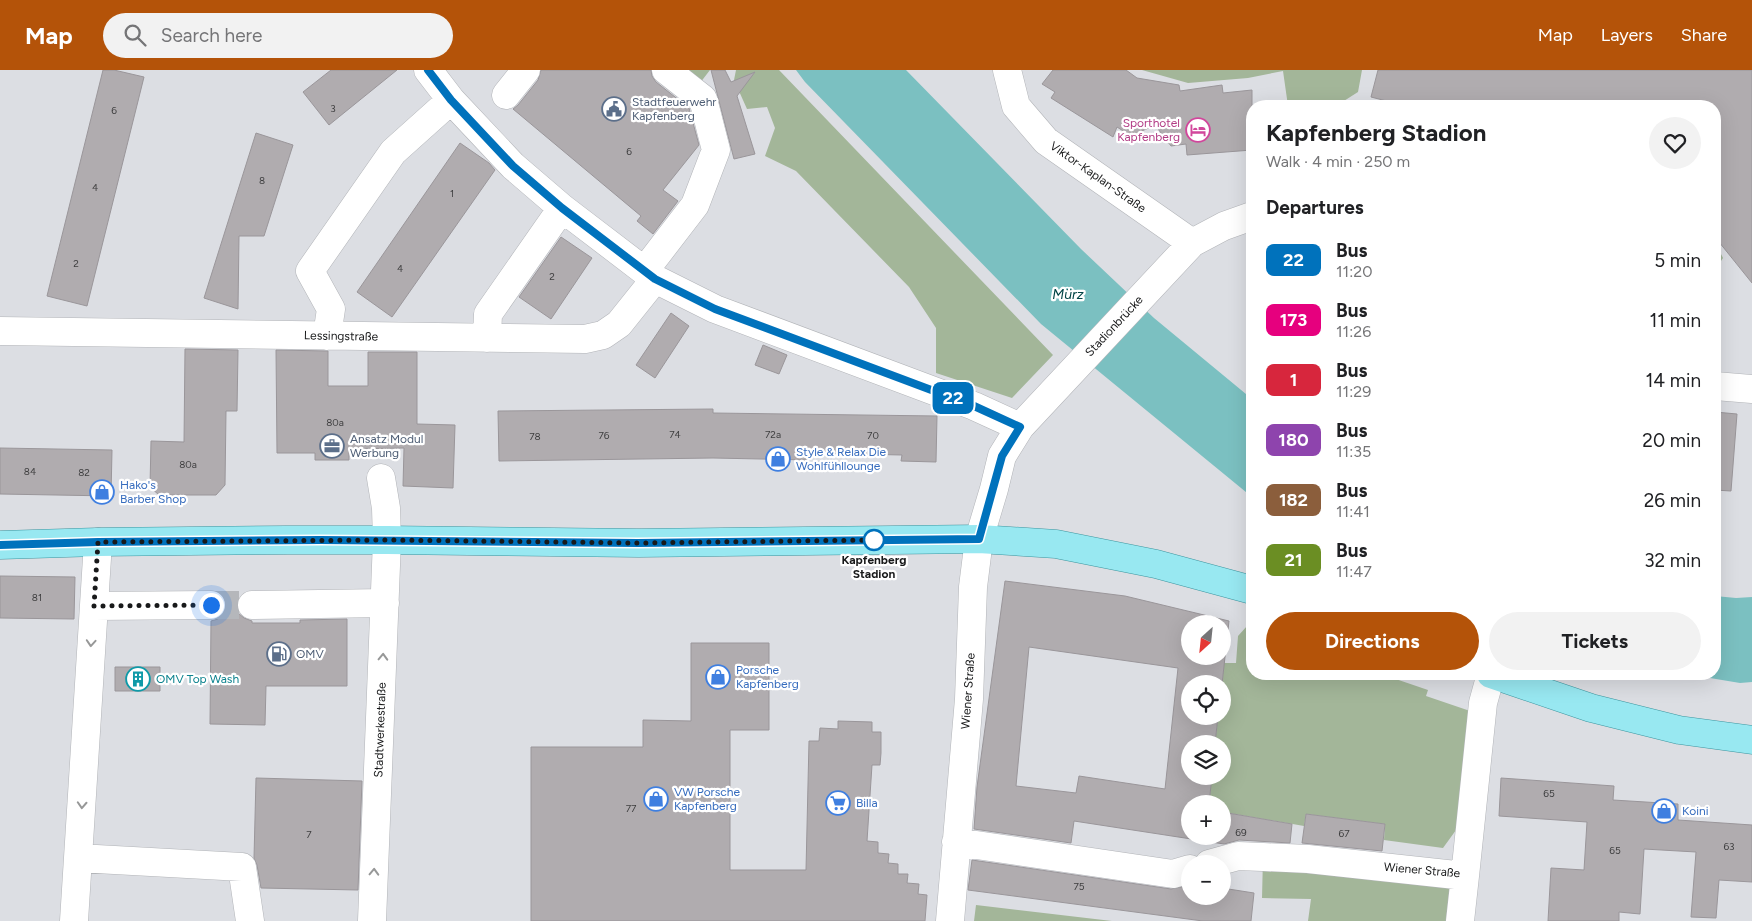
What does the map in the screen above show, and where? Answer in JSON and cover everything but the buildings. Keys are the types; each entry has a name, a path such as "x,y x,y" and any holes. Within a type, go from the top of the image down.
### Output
{"main road":[{"path":"0,545 98,542 387,540 638,543 979,539 1056,544 1156,564 1246,588"},
{"name":"Wiener Straße","path":"1509,680 1600,710 1679,730 1752,740"}],"street":[{"path":"428,70 451,100 513,166 562,208 650,275 715,309 974,406 1020,427 1002,456 979,539"},
{"path":"506,95 526,70"},
{"name":"Lessingstraße","path":"0,331 585,339 603,335 619,324 695,205 716,150 703,99 666,70"},
{"name":"Viktor-Kaplan-Straße","path":"1007,70 1016,106 1046,141 1192,244"},
{"path":"327,336 331,309 310,271 393,152 451,100"},
{"path":"487,338 488,314 562,208"},
{"name":"Stadionbrücke","path":"1020,427 1192,244 1224,226 1246,218"},
{"path":"1721,386 1752,389"},
{"name":"Stadtwerkestraße","path":"372,921 387,540 381,478"},
{"name":"Wiener Straße","path":"950,921 969,699 973,587 979,539"},
{"path":"74,921 78,858 105,606 98,542"},
{"path":"252,604 385,603"},
{"path":"105,606 211,605"},
{"name":"Wiener Straße","path":"1231,858 1238,856 1308,859 1465,876 1483,703 1489,680"},
{"path":"956,842 1173,874 1181,872"},
{"path":"78,858 242,867 250,921"},
{"path":"1460,921 1465,876"}],"green space":[{"path":"684,70 710,70 700,83"},
{"path":"736,70 779,70 1053,355 1012,398 936,373 936,328 909,287 796,171 765,156 775,128 767,107 747,109 734,80"},
{"path":"1142,70 1362,70 1358,92 1345,100 1287,100 1283,71 1248,78 1188,83"},
{"path":"1246,627 1246,680 1399,680 1428,690 1426,696 1473,712 1464,819 1443,848 1384,840 1385,824 1306,814 1304,826 1231,813 1231,795 1210,795 1211,785 1231,785 1231,735 1216,735 1217,725 1231,725 1231,675 1223,675 1224,665 1236,663 1238,636"},
{"path":"1263,857 1465,876 1460,921 1308,921 1311,899 1262,898"},
{"path":"976,905 1112,921 974,921"}],"water":[{"name":"Mürz","path":"796,70 906,70 1081,249 1154,318 1246,394 1246,492 1041,324 805,82"},
{"path":"1721,597 1752,597 1752,682 1740,683 1721,680"}],"tunnel":[{"path":"211,605 252,605"}],"bus line":[{"name":"22","path":"0,545 320,540 638,543 979,539 1002,456 1020,427 974,406 715,309 655,279 562,208 513,166 451,100 428,70"}],"place":[{"name":"Stadtfeuerwehr Kapfenberg","path":"614,109"},
{"name":"Sporthotel Kapfenberg","path":"1198,130"},
{"name":"Ansatz Modul Werbung","path":"332,446"},
{"name":"Style & Relax Die Wohlfühllounge","path":"778,459"},
{"name":"Hako's Barber Shop","path":"102,492"},
{"name":"Kapfenberg Stadion","path":"874,540"},
{"name":"OMV","path":"279,654"},
{"name":"Porsche Kapfenberg","path":"718,677"},
{"name":"OMV Top Wash","path":"138,679"},
{"name":"VW Porsche Kapfenberg","path":"656,799"},
{"name":"Billa","path":"838,803"},
{"name":"Koini","path":"1664,811"}],"route":[{"path":"211,605 94,606 98,542 387,540 638,543 874,540"}]}
